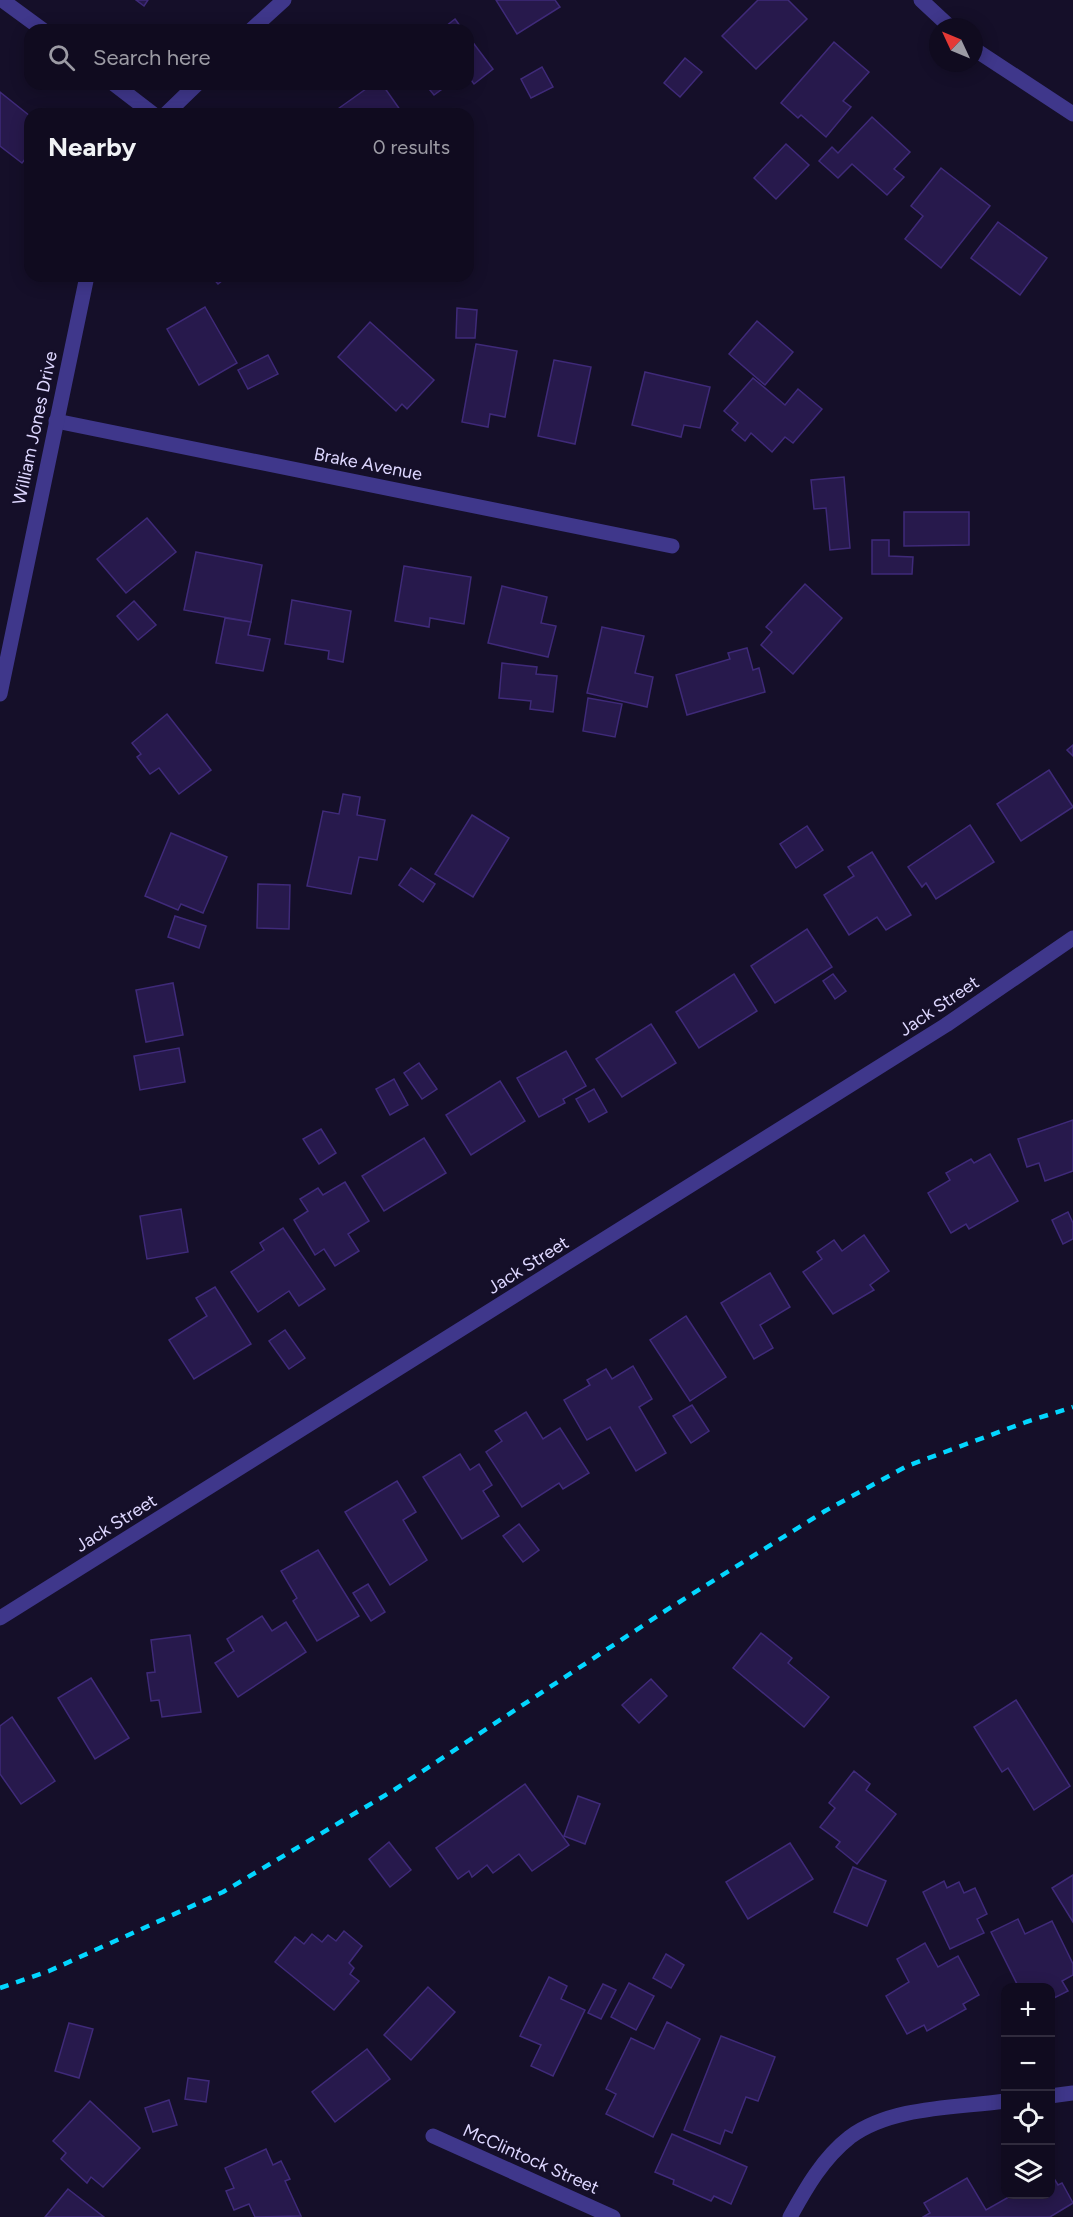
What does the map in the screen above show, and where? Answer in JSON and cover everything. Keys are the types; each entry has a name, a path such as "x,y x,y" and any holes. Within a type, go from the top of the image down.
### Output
{"street":[{"path":"2,0 35,24"},
{"path":"258,24 284,0"},
{"path":"921,0 940,18"},
{"path":"983,55 1073,114"},
{"path":"122,90 145,108"},
{"path":"172,108 190,90"},
{"name":"William Jones Drive","path":"0,694 86,282"},
{"name":"Brake Avenue","path":"56,421 672,546"},
{"name":"Jack Street","path":"0,1618 946,1025 1073,938"},
{"path":"1055,2095 1073,2093"},
{"path":"790,2217 808,2184 827,2159 851,2136 879,2122 908,2114 1001,2102"},
{"name":"McClintock Street","path":"433,2136 614,2217"}],"building":[{"path":"136,0 148,0 144,6"},
{"path":"496,0 555,0 560,7 517,34"},
{"path":"758,0 788,0 807,19 756,69 722,36"},
{"path":"455,19 459,24 449,24"},
{"path":"834,42 869,72 843,101 851,107 826,137 801,115 798,118 781,103"},
{"path":"474,44 493,69 474,84"},
{"path":"685,58 702,72 680,97 664,83"},
{"path":"542,67 553,87 531,98 521,79"},
{"path":"365,90 386,90 399,108 339,108"},
{"path":"430,90 441,90 434,95"},
{"path":"0,92 24,111 24,160 22,163 0,146"},
{"path":"872,117 910,152 894,169 904,177 887,195 852,164 838,178 819,161 832,147 838,153"},
{"path":"786,144 809,165 776,199 754,178"},
{"path":"941,168 990,206 941,268 905,239 923,216 911,206"},
{"path":"998,222 1047,258 1020,295 971,258"},
{"path":"205,307 237,363 199,385 167,329"},
{"path":"457,308 477,310 475,338 456,338"},
{"path":"757,321 793,352 765,385 729,354"},
{"path":"370,322 434,380 407,409 402,404 396,411 338,357"},
{"path":"476,344 517,351 505,417 490,414 488,427 462,422"},
{"path":"268,355 278,374 248,389 238,370"},
{"path":"554,360 591,367 575,444 538,436"},
{"path":"645,372 710,387 700,428 684,425 681,437 632,425"},
{"path":"753,378 785,405 798,389 822,409 793,443 785,437 772,452 751,433 745,441 732,430 738,423 724,411"},
{"path":"844,477 850,548 830,550 826,508 814,509 811,480"},
{"path":"904,512 969,512 969,545 904,546"},
{"path":"147,518 176,552 126,593 97,559"},
{"path":"872,540 889,540 889,556 913,557 912,574 872,574"},
{"path":"196,552 262,565 251,622 184,610"},
{"path":"404,566 471,577 464,624 430,618 429,627 395,621"},
{"path":"805,584 842,618 793,674 761,645 772,632 766,627"},
{"path":"502,586 547,597 541,623 556,626 548,657 488,643"},
{"path":"292,600 351,611 343,662 328,659 329,651 285,644"},
{"path":"134,601 156,625 138,640 117,616"},
{"path":"225,618 251,622 248,635 270,639 263,671 216,663"},
{"path":"602,627 644,636 635,673 653,677 647,707 587,693"},
{"path":"747,648 753,670 759,668 765,692 687,715 676,675 730,659 728,653"},
{"path":"502,663 537,667 536,674 557,676 553,712 530,709 531,701 499,698"},
{"path":"588,698 622,704 615,737 583,731"},
{"path":"167,714 211,770 179,794 159,768 150,774 137,757 141,754 132,743"},
{"path":"1073,745 1073,756 1067,750"},
{"path":"1049,770 1073,807 1021,841 997,804"},
{"path":"343,794 360,797 357,815 385,820 377,860 359,857 351,894 307,886 323,811 339,814"},
{"path":"472,815 509,838 473,897 435,874"},
{"path":"970,825 994,862 936,899 926,883 922,887 908,867"},
{"path":"807,826 823,850 796,868 780,844"},
{"path":"171,833 227,857 203,913 181,904 178,910 145,896"},
{"path":"872,852 911,915 886,930 877,917 849,935 824,895 854,876 848,867"},
{"path":"411,868 435,884 423,902 399,885"},
{"path":"258,884 290,885 289,929 257,928"},
{"path":"175,916 206,926 199,948 168,937"},
{"path":"807,929 832,967 775,1003 751,966"},
{"path":"734,974 757,1011 699,1048 676,1012"},
{"path":"833,974 846,991 835,999 823,981"},
{"path":"173,983 183,1035 146,1042 136,990"},
{"path":"651,1024 676,1063 622,1097 596,1059"},
{"path":"179,1048 185,1082 140,1090 134,1056"},
{"path":"566,1051 586,1086 563,1099 565,1103 539,1117 517,1078"},
{"path":"419,1063 437,1089 422,1099 404,1073"},
{"path":"394,1079 408,1105 390,1115 376,1089"},
{"path":"500,1081 525,1121 471,1155 446,1115"},
{"path":"594,1089 607,1112 589,1122 576,1099"},
{"path":"1073,1120 1073,1171 1045,1181 1039,1163 1027,1167 1018,1139"},
{"path":"321,1129 336,1153 319,1164 303,1139"},
{"path":"424,1138 446,1173 384,1211 362,1176"},
{"path":"990,1154 1018,1201 969,1229 966,1224 951,1233 928,1193 950,1180 946,1173 971,1159 974,1163"},
{"path":"345,1182 369,1221 348,1234 359,1251 335,1266 324,1249 315,1255 294,1220 308,1211 300,1199 318,1188 323,1195"},
{"path":"181,1209 188,1252 147,1259 140,1216"},
{"path":"1068,1212 1073,1223 1073,1239 1063,1244 1052,1220"},
{"path":"283,1228 325,1289 299,1306 289,1291 258,1312 231,1272 264,1250 260,1243"},
{"path":"864,1235 889,1271 870,1285 874,1290 833,1314 803,1272 822,1259 817,1252 834,1240 842,1251"},
{"path":"770,1273 790,1307 760,1325 773,1348 754,1359 721,1303"},
{"path":"215,1287 251,1344 194,1379 169,1340 207,1316 196,1298"},
{"path":"686,1316 726,1377 690,1401 650,1340"},
{"path":"285,1330 305,1358 289,1369 269,1341"},
{"path":"633,1366 652,1399 639,1407 666,1453 636,1471 610,1427 587,1440 564,1400 590,1385 587,1380 606,1369 612,1379"},
{"path":"692,1405 709,1431 691,1443 673,1416"},
{"path":"526,1412 543,1439 560,1428 589,1473 563,1489 559,1483 522,1507 486,1452 502,1441 495,1431"},
{"path":"460,1454 470,1470 479,1464 492,1485 483,1491 499,1516 462,1539 423,1477"},
{"path":"397,1481 416,1512 403,1520 427,1560 390,1585 345,1512"},
{"path":"519,1524 539,1550 523,1562 503,1536"},
{"path":"318,1550 359,1616 317,1641 293,1601 297,1598 281,1571"},
{"path":"368,1584 385,1612 371,1621 353,1593"},
{"path":"262,1616 272,1631 286,1622 306,1652 238,1697 215,1663 234,1651 227,1639"},
{"path":"761,1633 792,1658 788,1663 829,1697 804,1727 733,1668"},
{"path":"190,1635 201,1712 162,1717 159,1700 151,1701 147,1673 155,1672 151,1640"},
{"path":"91,1678 129,1738 95,1759 58,1698"},
{"path":"651,1679 667,1696 639,1723 622,1705"},
{"path":"1016,1700 1070,1786 1034,1810 1008,1768 1002,1772 974,1727"},
{"path":"12,1717 55,1781 21,1804 0,1774 0,1726"},
{"path":"854,1771 870,1784 866,1790 896,1814 857,1864 836,1847 840,1842 820,1827 835,1808 829,1803"},
{"path":"525,1784 569,1845 532,1871 519,1854 493,1873 487,1865 472,1877 469,1871 458,1879 436,1848"},
{"path":"578,1796 600,1804 585,1844 564,1836"},
{"path":"389,1842 411,1870 390,1887 369,1859"},
{"path":"790,1843 813,1879 748,1919 726,1882"},
{"path":"853,1867 886,1881 867,1926 834,1912"},
{"path":"1073,1875 1073,1922 1052,1888"},
{"path":"944,1881 947,1888 959,1882 964,1893 975,1888 987,1914 977,1919 984,1933 950,1949 923,1892"},
{"path":"1018,1919 1025,1934 1052,1921 1073,1964 1073,1975 1062,1981 1068,1991 1055,1998 1055,1983 1016,1983 991,1932"},
{"path":"344,1931 362,1946 349,1963 354,1968 350,1974 359,1981 334,2010 275,1962 295,1937 304,1944 312,1934 322,1942 328,1935 336,1941"},
{"path":"925,1943 938,1967 958,1956 979,1995 963,2004 966,2009 927,2031 924,2025 907,2034 886,1996 909,1982 897,1959"},
{"path":"666,1954 684,1965 671,1988 653,1978"},
{"path":"549,1977 567,1986 561,1999 585,2010 553,2076 531,2066 541,2045 520,2036"},
{"path":"629,1983 654,1996 636,2030 611,2017"},
{"path":"603,1984 616,1990 601,2019 588,2013"},
{"path":"428,1987 455,2012 411,2060 384,2035"},
{"path":"667,2022 700,2039 653,2137 606,2114 616,2094 606,2089 631,2038 654,2049"},
{"path":"69,2023 93,2029 79,2078 55,2071"},
{"path":"721,2036 775,2057 758,2101 746,2097 732,2133 725,2130 720,2144 684,2130"},
{"path":"367,2049 390,2079 335,2122 312,2092"},
{"path":"188,2078 209,2081 206,2102 185,2099"},
{"path":"169,2100 177,2125 153,2132 145,2108"},
{"path":"90,2101 140,2148 103,2187 91,2177 87,2183 61,2159 66,2153 53,2141"},
{"path":"672,2134 747,2167 731,2204 714,2196 711,2201 673,2184 674,2180 655,2172"},
{"path":"266,2149 273,2165 281,2161 290,2179 285,2181 301,2216 255,2217 249,2204 234,2210 226,2191 234,2188 225,2168"},
{"path":"967,2178 986,2210 1005,2199 1055,2199 1055,2180 1058,2185 1062,2183 1073,2203 1050,2217 923,2217 930,2213 924,2203"},
{"path":"68,2189 104,2217 45,2217"}],"railway":[{"path":"0,1988 49,1971 223,1892 394,1790 665,1611 825,1511 907,1466 1073,1407"}]}
